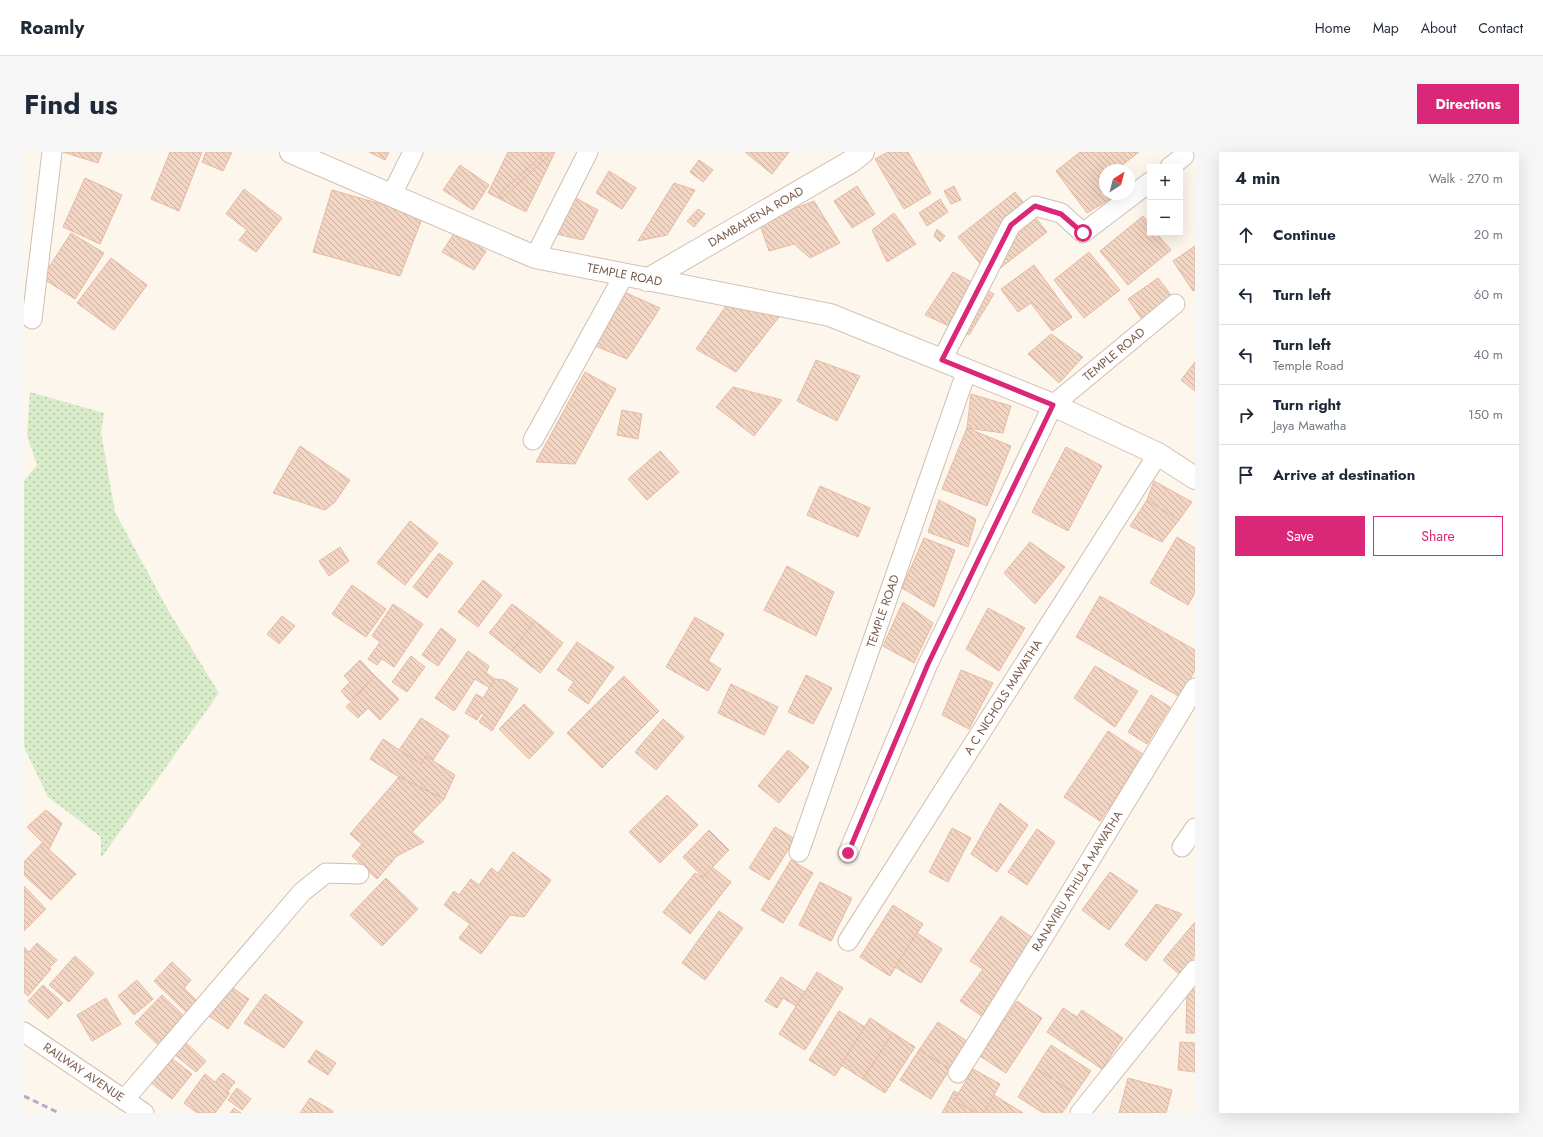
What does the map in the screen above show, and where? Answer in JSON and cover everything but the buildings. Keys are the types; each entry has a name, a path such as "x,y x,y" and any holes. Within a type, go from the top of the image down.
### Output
{"street":[{"path":"32,319 52,152"},
{"name":"TEMPLE ROAD","path":"292,152 535,258 830,314 1053,405 1158,454 1195,478"},
{"path":"391,196 413,152"},
{"path":"535,258 588,152"},
{"name":"DAMBAHENA ROAD","path":"647,280 852,161 863,152"},
{"path":"942,360 1011,225 1035,206 1061,214 1083,233 1147,184"},
{"path":"533,440 624,275"},
{"name":"TEMPLE ROAD","path":"1053,405 1175,304"},
{"name":"TEMPLE ROAD","path":"799,852 967,370"},
{"path":"848,853 928,664 1053,405"},
{"name":"A C NICHOLS MAWATHA","path":"848,941 1158,454"},
{"name":"RANAVIRU ATHULA MAWATHA","path":"958,1073 1039,944 1195,688"},
{"path":"1182,847 1195,828"},
{"path":"124,1100 302,892 326,873 359,874"},
{"path":"1080,1113 1195,970"},
{"name":"RAILWAY AVENUE","path":"24,1032 144,1113"}],"green space":[{"path":"30,392 104,413 101,432 115,512 168,610 219,693 101,858 101,837 48,797 24,747 24,481 37,465 27,436"}],"railway":[{"path":"24,1096 59,1113"}],"route":[{"path":"848,853 928,664 1053,405 942,360 1011,225 1035,206 1061,214 1083,233"}]}
